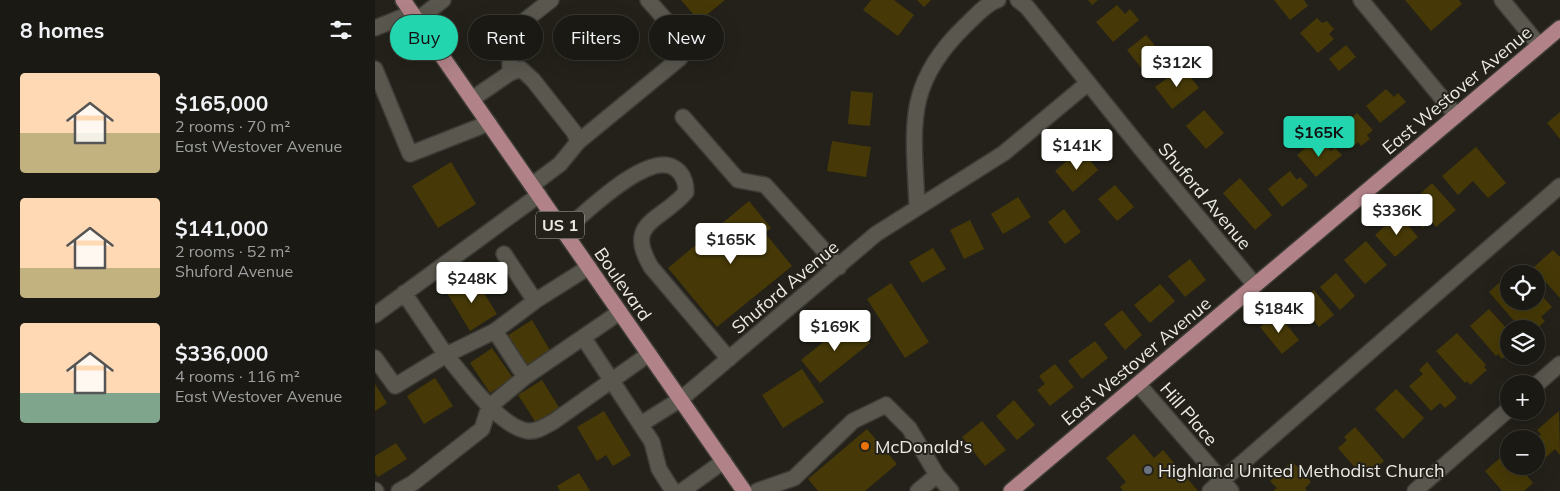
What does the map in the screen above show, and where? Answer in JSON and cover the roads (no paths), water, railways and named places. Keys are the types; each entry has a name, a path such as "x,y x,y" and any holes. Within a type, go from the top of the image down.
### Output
{"main road":[{"name":"Boulevard","path":"403,0 414,15"},
{"name":"East Westover Avenue","path":"1011,491 1560,28"},
{"name":"Boulevard","path":"445,60 745,491"}],"street":[{"path":"417,15 443,0"},
{"path":"510,73 510,32 551,0"},
{"path":"375,315 535,190 561,164 578,142 679,59 685,51 687,44 648,0"},
{"path":"917,207 914,123 918,97 925,77 935,59 951,40 973,19 998,0"},
{"name":"Shuford Avenue","path":"1018,0 1027,7 1255,285"},
{"path":"1361,0 1456,115"},
{"path":"1502,0 1539,45"},
{"path":"375,28 390,24"},
{"path":"375,69 410,154 489,123"},
{"path":"472,99 510,73 521,69 533,80 574,132 578,142"},
{"name":"Shuford Avenue","path":"641,424 681,399 876,234 1005,153 1088,83"},
{"path":"683,117 738,180 765,186 839,266"},
{"path":"564,231 625,181 649,166 661,164 672,166 682,173 686,192 651,222 643,232 640,240 643,253 651,267 729,359"},
{"path":"1210,491 1227,486 1560,186"},
{"path":"504,254 535,301"},
{"path":"375,358 395,386 446,355 495,331 535,301 589,267"},
{"path":"405,293 446,355 489,407 518,428 537,431 553,422 649,354"},
{"path":"399,491 413,483 483,429 489,407 525,378 620,312"},
{"path":"495,331 525,378"},
{"path":"583,338 652,442 659,469 673,491"},
{"path":"1545,377 1560,364"},
{"name":"Hill Place","path":"1138,384 1227,486"},
{"path":"757,491 794,478 853,421 886,405 909,428 937,475 951,491"},
{"path":"1415,491 1500,417"},
{"path":"682,491 724,461"},
{"path":"918,491 937,475"}],"place":[{"name":"McDonald's","path":"865,446"},
{"name":"Highland United Methodist Church","path":"1148,470"}]}
